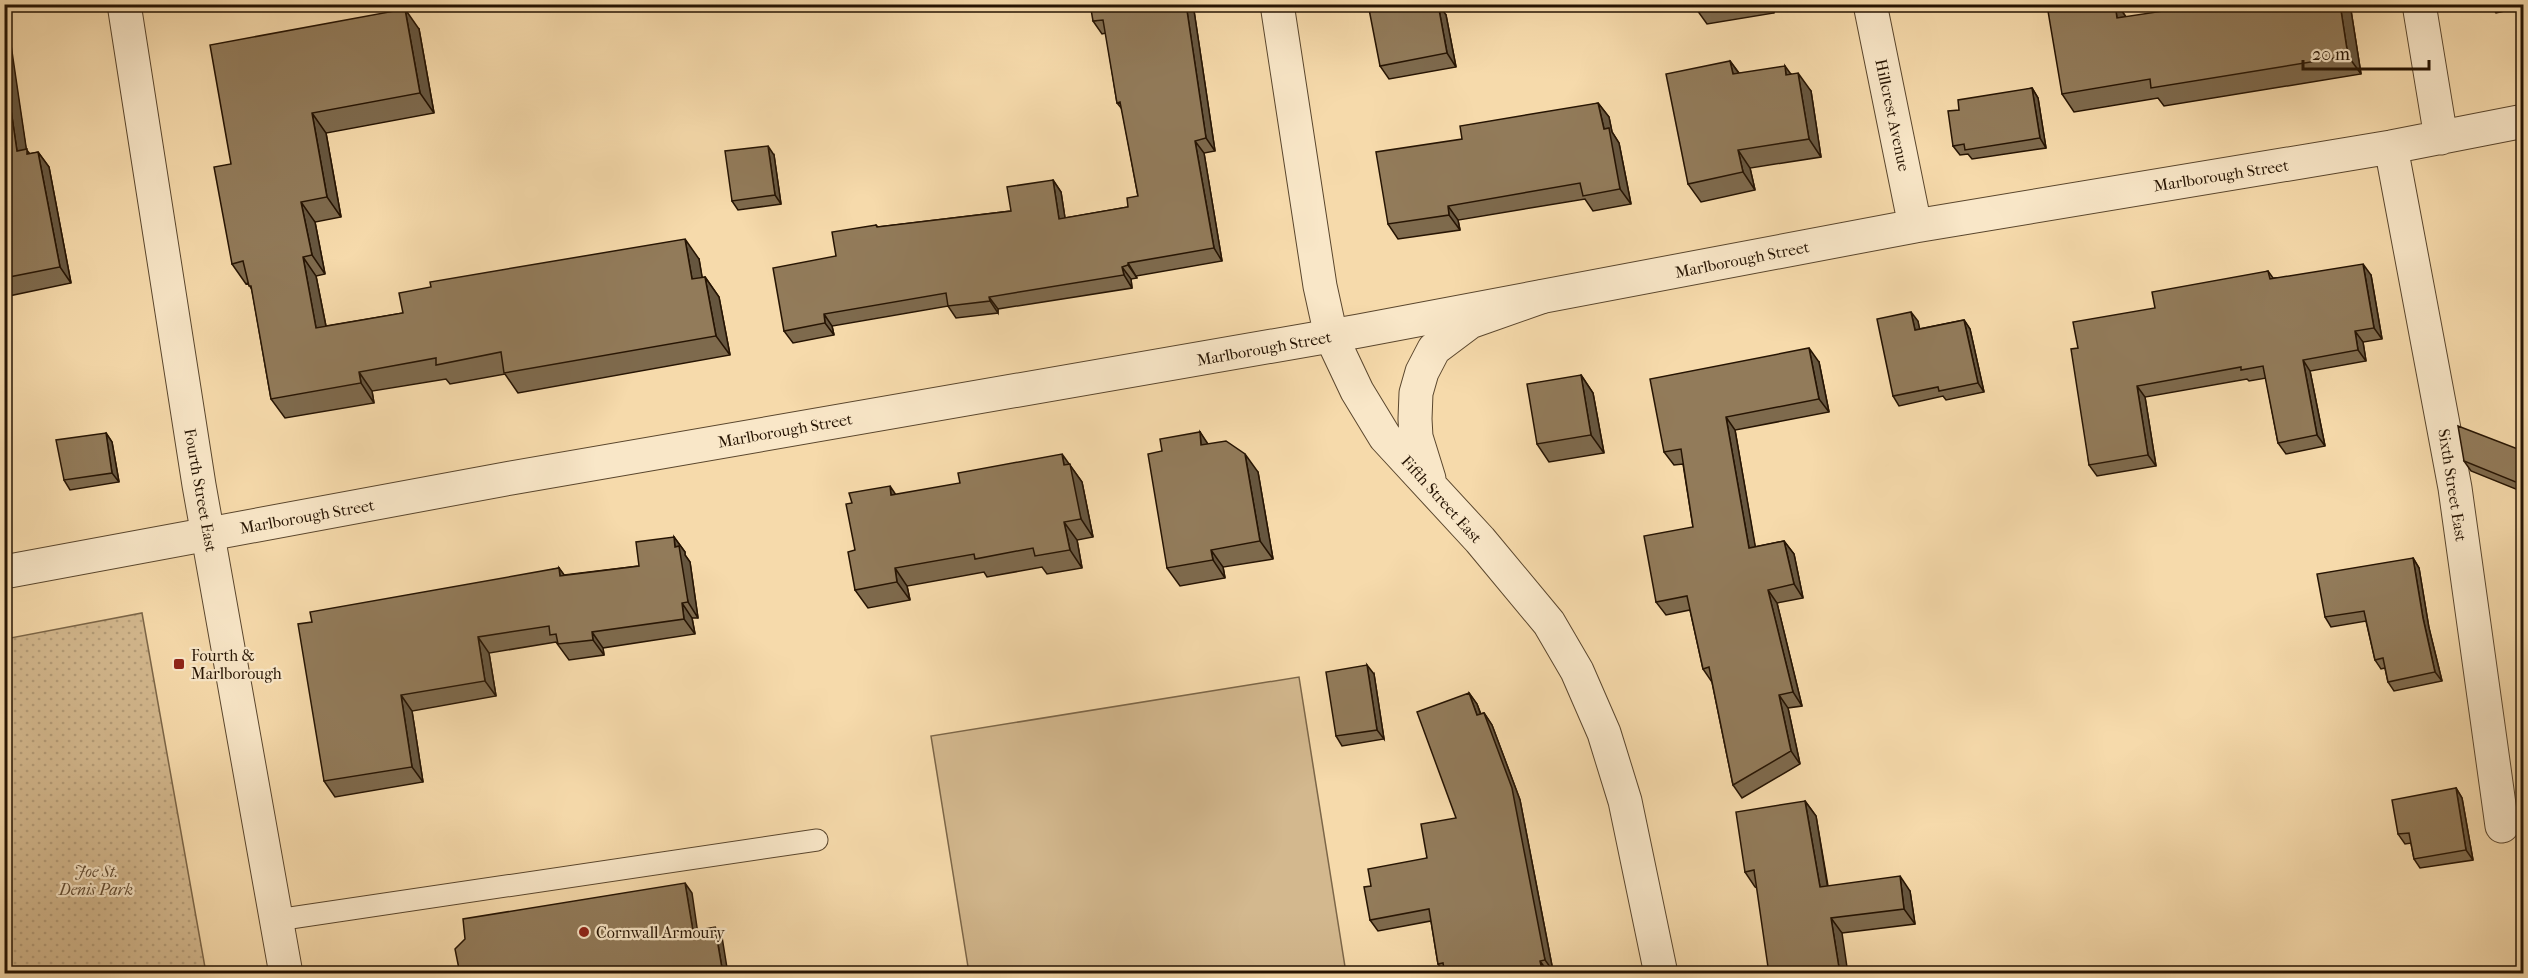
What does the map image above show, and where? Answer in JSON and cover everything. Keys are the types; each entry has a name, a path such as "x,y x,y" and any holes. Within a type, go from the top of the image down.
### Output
{"street":[{"name":"Fourth Street East","path":"124,4 208,534 286,974"},
{"name":"Fifth Street East","path":"1277,4 1320,286 1331,336 1357,391 1385,437 1432,486 1549,623 1577,671 1604,733 1625,801 1661,974"},
{"name":"Hillcrest Avenue","path":"1870,4 1915,226"},
{"path":"2419,4 2441,138"},
{"name":"Marlborough Street","path":"4,572 511,478 1331,336 1915,226 2391,147 2523,122"},
{"name":"Sixth Street East","path":"2391,147 2455,488 2502,826"},
{"path":"1432,486 1416,438 1415,418 1416,393 1422,372 1434,349 1470,322 1541,297"}],"lane":[{"path":"277,920 817,840"}],"green space":[{"name":"Joe St. Denis Park","path":"142,613 206,973 5,973 5,639"},
{"path":"1299,677 1346,973 969,973 931,736"}],"building":[{"path":"1090,4 1186,4 1206,138 1195,141 1214,248 1128,263 1122,267 1124,275 989,297 990,301 948,306 946,293 824,314 825,323 784,331 773,268 836,256 832,232 876,225 877,227 1011,211 1007,187 1053,180 1059,219 1128,207 1127,198 1138,196 1120,102 1117,103 1103,20 1093,21"},
{"path":"1368,4 1438,4 1447,53 1380,66"},
{"path":"1696,4 1733,4 1697,10"},
{"path":"2085,4 2115,4 2117,18 2210,4 2340,4 2348,56 2151,88 2150,79 2062,94 2048,11"},
{"path":"405,9 420,93 312,113 327,197 301,202 312,255 303,257 316,328 403,313 399,293 431,287 430,282 685,239 692,279 705,277 716,336 504,373 501,352 436,365 436,358 359,372 361,383 271,399 251,286 249,286 243,261 232,264 214,167 231,164 210,45"},
{"path":"1730,61 1733,74 1785,66 1786,75 1798,73 1809,139 1738,150 1743,172 1688,184 1666,74"},
{"path":"4,62 17,151 27,149 27,154 38,152 60,267 4,278"},
{"path":"2032,88 2040,138 1965,150 1964,144 1953,146 1948,111 1959,110 1958,100"},
{"path":"1598,103 1604,129 1609,128 1620,189 1583,196 1580,183 1448,206 1449,215 1388,224 1376,152 1462,139 1460,126"},
{"path":"768,146 775,195 732,201 725,151"},
{"path":"2363,264 2374,328 2355,331 2358,350 2303,360 2317,435 2278,443 2263,366 2241,370 2241,367 2137,386 2148,455 2089,465 2071,349 2078,348 2073,322 2155,308 2152,292 2268,271 2270,279"},
{"path":"1911,312 1915,330 1964,320 1978,383 1939,391 1938,387 1893,396 1877,319"},
{"path":"1809,348 1819,399 1726,417 1749,548 1784,541 1794,584 1768,590 1793,692 1779,695 1791,751 1733,785 1709,667 1703,669 1687,596 1656,602 1644,536 1693,527 1681,449 1664,452 1650,379"},
{"path":"1581,375 1591,435 1537,444 1527,384"},
{"path":"2458,426 2523,451 2523,485 2464,461"},
{"path":"1200,432 1201,445 1226,441 1245,454 1260,541 1211,550 1213,560 1167,568 1148,454 1162,451 1160,439"},
{"path":"106,433 112,473 64,480 56,440"},
{"path":"1062,454 1064,465 1070,464 1081,519 1064,522 1070,550 1035,556 1033,548 975,559 974,554 895,568 897,582 855,590 848,552 855,550 846,504 852,503 849,493 890,486 891,495 960,483 958,473"},
{"path":"674,537 675,547 679,546 688,602 682,603 684,619 592,632 593,640 558,644 556,634 550,635 549,626 478,637 485,681 401,695 412,767 324,781 298,624 312,622 310,612 559,568 560,576 639,566 636,542"},
{"path":"2413,558 2435,672 2388,682 2383,658 2375,660 2364,611 2325,617 2317,574"},
{"path":"1367,665 1377,730 1336,736 1326,672"},
{"path":"1469,693 1477,715 1484,713 1512,788 1545,960 1540,961 1543,974 1445,974 1443,963 1438,964 1429,909 1370,920 1364,887 1371,886 1368,869 1427,858 1421,824 1456,818 1417,712"},
{"path":"2456,788 2466,850 2414,859 2409,833 2398,834 2392,800"},
{"path":"1805,801 1820,887 1900,876 1904,909 1831,918 1840,974 1769,974 1754,870 1745,872 1736,812"},
{"name":"Cornwall Armoury","path":"685,883 693,931 715,927 723,974 460,974 455,949 465,939 463,919"}],"place":[{"name":"Fourth & Marlborough","path":"179,664"},
{"name":"Cornwall Armoury","path":"584,932"}]}
